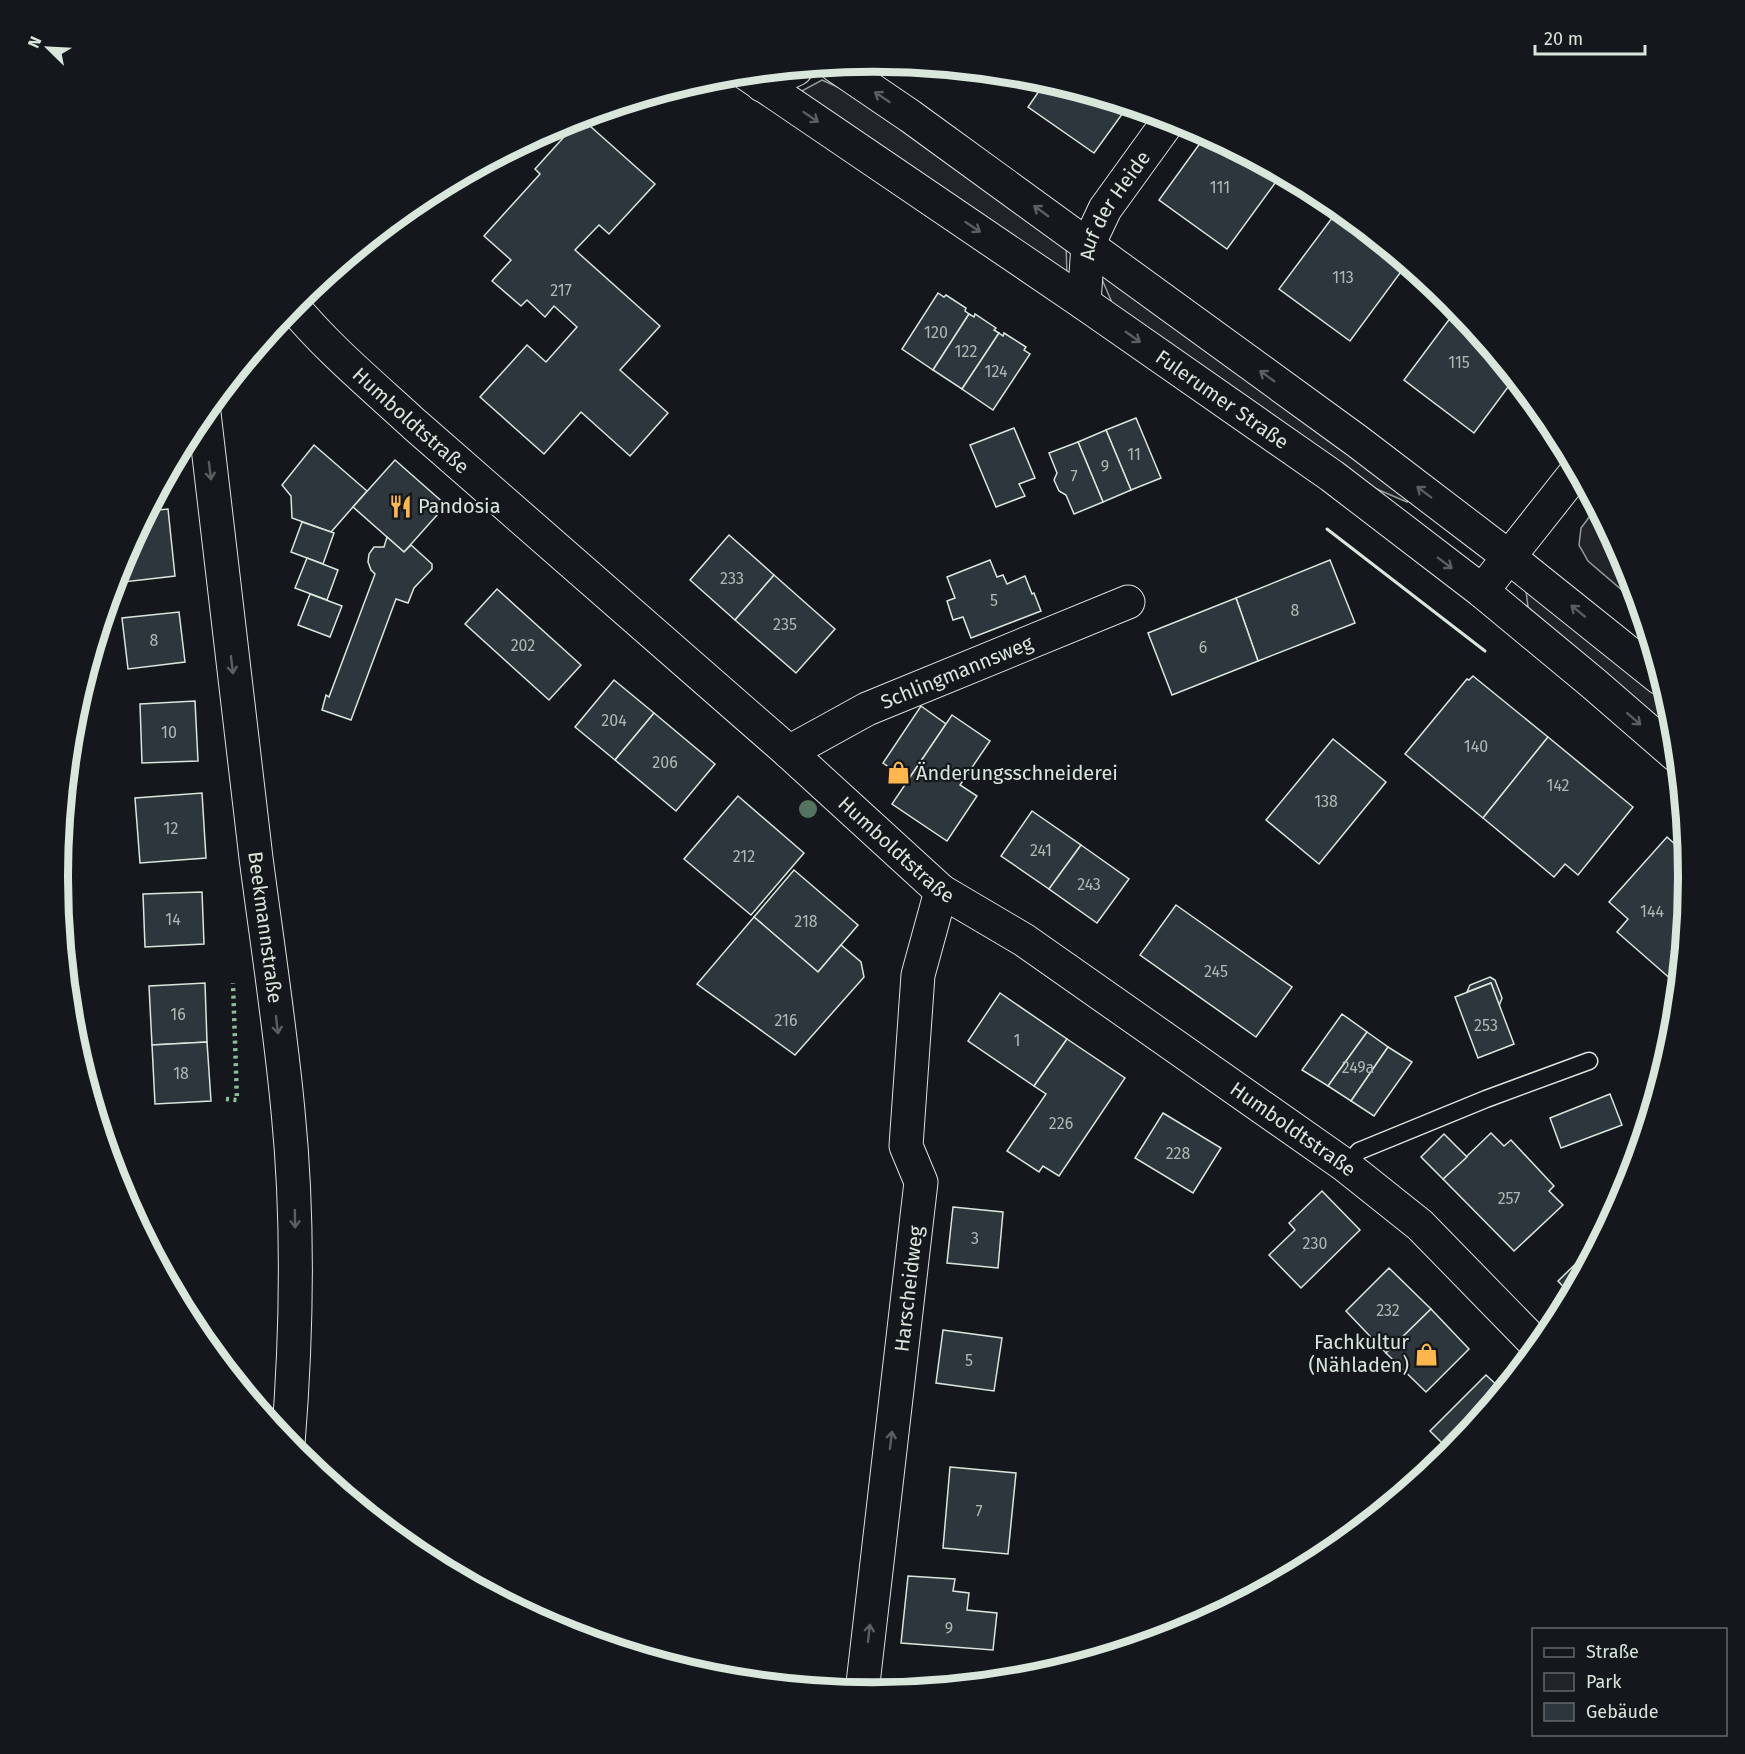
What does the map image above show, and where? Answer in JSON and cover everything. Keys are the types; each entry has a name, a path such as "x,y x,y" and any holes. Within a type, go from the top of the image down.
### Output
{"street":[{"path":"847,73 910,116 1357,441 1509,556 1650,670"},
{"name":"Fulerumer Straße","path":"757,81 1084,303 1332,476 1482,591 1666,746"},
{"name":"Auf der Heide","path":"1084,303 1088,245 1105,209 1164,127"},
{"name":"Humboldtstraße","path":"298,313 406,416 789,752 941,891 1024,940 1346,1166 1420,1226 1531,1339"},
{"name":"Beekmannstraße","path":"206,426 288,1112 294,1210 296,1302 294,1375 289,1431"},
{"path":"1482,591 1571,478"},
{"name":"Schlingmannsweg","path":"789,752 867,708 1128,603"},
{"name":"Harscheidweg","path":"863,1682 921,1182 906,1146 918,975 941,891"}],"lane":[{"path":"1346,1166 1359,1151 1486,1099 1589,1061"}],"green space":[{"path":"822,80 869,101 1066,243 1067,276 796,94"},
{"path":"1098,270 1412,497 1407,502 1365,484 1116,312"},
{"path":"1591,515 1625,593 1588,561 1579,545 1581,528"},
{"path":"1525,583 1655,692 1663,728 1529,615"}],"building":[{"path":"1040,89 1123,113 1094,153 1028,107"},
{"path":"588,124 655,184 609,234 599,225 575,250 660,326 620,370 668,413 630,456 581,412 544,454 480,397 527,345 546,362 577,327 554,306 545,317 527,300 521,306 492,281 511,260 484,236 540,174 535,169 569,131"},
{"path":"1201,142 1277,181 1227,249 1159,200"},
{"path":"1333,217 1363,238 1402,271 1350,341 1279,289"},
{"path":"938,293 944,297 946,295 966,308 965,311 969,314 933,370 902,349"},
{"path":"969,314 974,317 975,314 996,328 994,330 999,333 962,389 933,370"},
{"path":"1451,317 1509,385 1474,433 1404,380"},
{"path":"999,333 1003,336 1004,333 1026,347 1024,350 1030,354 993,410 962,389"},
{"path":"1136,418 1161,478 1131,490 1106,430"},
{"path":"1014,428 1035,478 1019,484 1025,496 996,507 970,445"},
{"path":"1106,430 1131,490 1103,502 1078,442"},
{"path":"1078,442 1103,502 1074,514 1066,495 1059,491 1054,480 1057,473 1049,453"},
{"path":"314,445 367,491 331,532 292,518 291,496 282,485"},
{"name":"Pandosia","path":"395,460 446,505 404,552 353,507"},
{"path":"168,509 175,576 124,582 129,569 157,510"},
{"path":"302,522 334,533 323,564 291,552"},
{"path":"729,535 774,575 735,620 690,580"},
{"path":"387,537 404,552 411,545 432,564 432,569 414,588 408,603 396,599 351,720 322,710 326,695 329,697 375,574 368,562 369,554 374,547 384,547"},
{"path":"307,558 338,570 327,600 295,588"},
{"path":"990,560 997,577 1003,575 1007,584 1025,576 1041,611 971,638 963,617 953,620 947,601 955,598 947,577"},
{"path":"1330,560 1355,623 1258,661 1236,598"},
{"path":"774,575 835,629 796,673 735,620"},
{"path":"497,589 581,665 549,700 465,624"},
{"path":"310,594 342,606 330,637 298,625"},
{"path":"1236,598 1258,661 1172,695 1148,633"},
{"path":"179,612 185,662 128,669 122,618"},
{"path":"1473,676 1548,737 1483,818 1405,754 1467,679"},
{"path":"614,680 654,713 615,760 575,727"},
{"path":"195,701 198,761 142,763 140,704"},
{"path":"921,706 946,724 908,780 883,763"},
{"path":"654,713 715,764 676,811 615,760"},
{"path":"952,715 990,741 960,785 977,796 947,841 892,804"},
{"path":"1548,737 1633,807 1578,875 1565,864 1554,877 1483,818"},
{"path":"1333,739 1386,782 1319,864 1266,820"},
{"path":"202,793 206,858 140,863 135,798"},
{"path":"738,796 804,853 751,915 684,859"},
{"path":"1032,811 1081,845 1049,889 1001,856"},
{"path":"1667,837 1677,846 1676,930 1671,979 1617,932 1628,919 1609,902"},
{"path":"1081,845 1129,879 1097,923 1049,889"},
{"path":"794,870 858,925 818,972 754,917"},
{"path":"202,892 204,944 145,947 143,894"},
{"path":"1176,905 1292,987 1256,1037 1140,955"},
{"path":"754,917 818,972 841,945 861,962 864,977 795,1055 697,984"},
{"path":"1490,977 1495,980 1502,998 1499,1006 1491,983 1467,992 1470,985"},
{"path":"205,983 207,1042 152,1045 149,986"},
{"path":"1491,983 1514,1044 1478,1058 1455,997"},
{"path":"1000,993 1067,1039 1034,1086 968,1041"},
{"path":"1342,1014 1367,1032 1328,1086 1302,1070"},
{"path":"1367,1032 1388,1047 1351,1101 1328,1086"},
{"path":"1067,1039 1125,1078 1059,1176 1043,1166 1039,1172 1007,1151 1046,1094 1034,1086"},
{"path":"207,1042 211,1101 155,1104 152,1045"},
{"path":"1388,1047 1412,1062 1374,1116 1351,1101"},
{"path":"1610,1094 1622,1125 1561,1148 1550,1118"},
{"path":"1163,1113 1221,1148 1193,1193 1135,1158"},
{"path":"1491,1133 1504,1146 1511,1140 1554,1186 1549,1191 1563,1205 1514,1251 1443,1179"},
{"path":"1444,1134 1467,1157 1443,1179 1421,1157"},
{"path":"1322,1191 1360,1230 1301,1288 1269,1255 1295,1230 1289,1223"},
{"path":"953,1207 1003,1212 998,1268 947,1263"},
{"path":"1581,1259 1565,1288 1558,1281"},
{"path":"1389,1268 1431,1309 1386,1353 1346,1311"},
{"path":"1431,1309 1469,1349 1426,1392 1386,1353"},
{"path":"943,1330 1002,1338 994,1391 936,1383"},
{"path":"1486,1375 1497,1385 1443,1444 1430,1431"},
{"path":"950,1467 1016,1473 1008,1554 943,1548"},
{"path":"908,1576 955,1579 953,1591 969,1593 967,1610 997,1613 993,1650 901,1643"}],"hedge":[{"path":"226,1099 237,1100 233,983"}],"wall":[{"path":"1327,529 1485,651"}],"place":[{"name":"Pandosia","path":"400,506"},
{"name":"Änderungsschneiderei","path":"898,773"},
{"name":"Fachkultur (Nähladen)","path":"1427,1354"}]}
